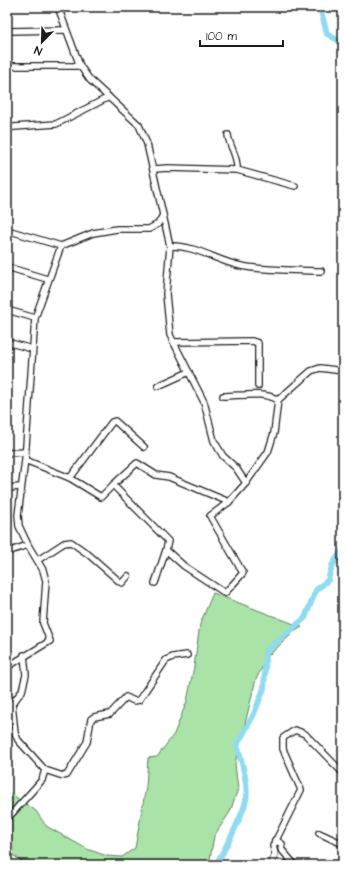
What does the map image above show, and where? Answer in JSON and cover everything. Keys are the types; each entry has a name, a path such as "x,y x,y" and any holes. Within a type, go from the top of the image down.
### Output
{"street":[{"path":"58,7 80,66 90,80 139,125 148,144 170,246 166,294 170,335 204,402 208,426 214,441 223,456 236,468 246,484"},
{"path":"7,31 66,30"},
{"path":"7,66 80,66"},
{"path":"7,129 14,127 56,124 109,98"},
{"path":"228,135 229,142 238,161 237,170"},
{"path":"154,169 237,170 295,186"},
{"path":"7,230 61,246 93,232 117,229 149,229 158,224 163,214"},
{"path":"7,667 24,655 50,641 43,623 42,615 46,598 46,581 43,570 19,526 18,515 25,460 35,318 47,279 61,246"},
{"path":"170,246 182,246 240,265 265,269 321,271"},
{"path":"7,267 47,279"},
{"path":"7,310 35,318"},
{"path":"173,342 252,341 258,343 258,386"},
{"path":"7,342 32,349"},
{"path":"166,550 184,566 225,593 244,573 210,516 229,502 246,484 268,452 274,432 278,400 311,371 320,368 343,371"},
{"path":"158,386 189,372"},
{"path":"223,396 264,395 272,396 278,400"},
{"path":"70,478 112,422 115,421 144,447"},
{"path":"7,453 25,452"},
{"path":"25,460 70,478 101,496 137,463 156,475 169,476 229,502"},
{"path":"113,485 168,541 154,583"},
{"path":"7,488 21,487"},
{"path":"38,560 64,544 71,542 88,554 120,582 122,583 128,576"},
{"path":"7,552 28,545"},
{"path":"24,655 26,675 22,691 12,704 15,733 18,740 46,770 63,776 67,775 87,742 91,719 110,714 126,697 134,701 139,700 166,660 173,656 187,655"},
{"path":"271,865 275,854 273,846 275,840 301,790 283,749 283,738 295,730 305,734 343,773"},
{"path":"7,819 42,780 46,770"},
{"path":"319,833 343,844"},
{"path":"275,840 282,844 281,849 295,865"}],"green space":[{"path":"213,593 302,627 294,632 268,656 256,679 235,764 238,789 230,812 214,836 209,865 27,865 7,851 7,791 36,811 46,826 87,849 107,856 122,857 135,848 146,787 148,758 157,757 174,734 187,701 194,667 200,624"}],"waterway":[{"path":"320,7 327,34 343,43"},
{"path":"216,865 237,824 246,800 246,780 237,745 254,714 264,688 266,651 305,618 316,590 328,580 332,566 343,549"}]}
